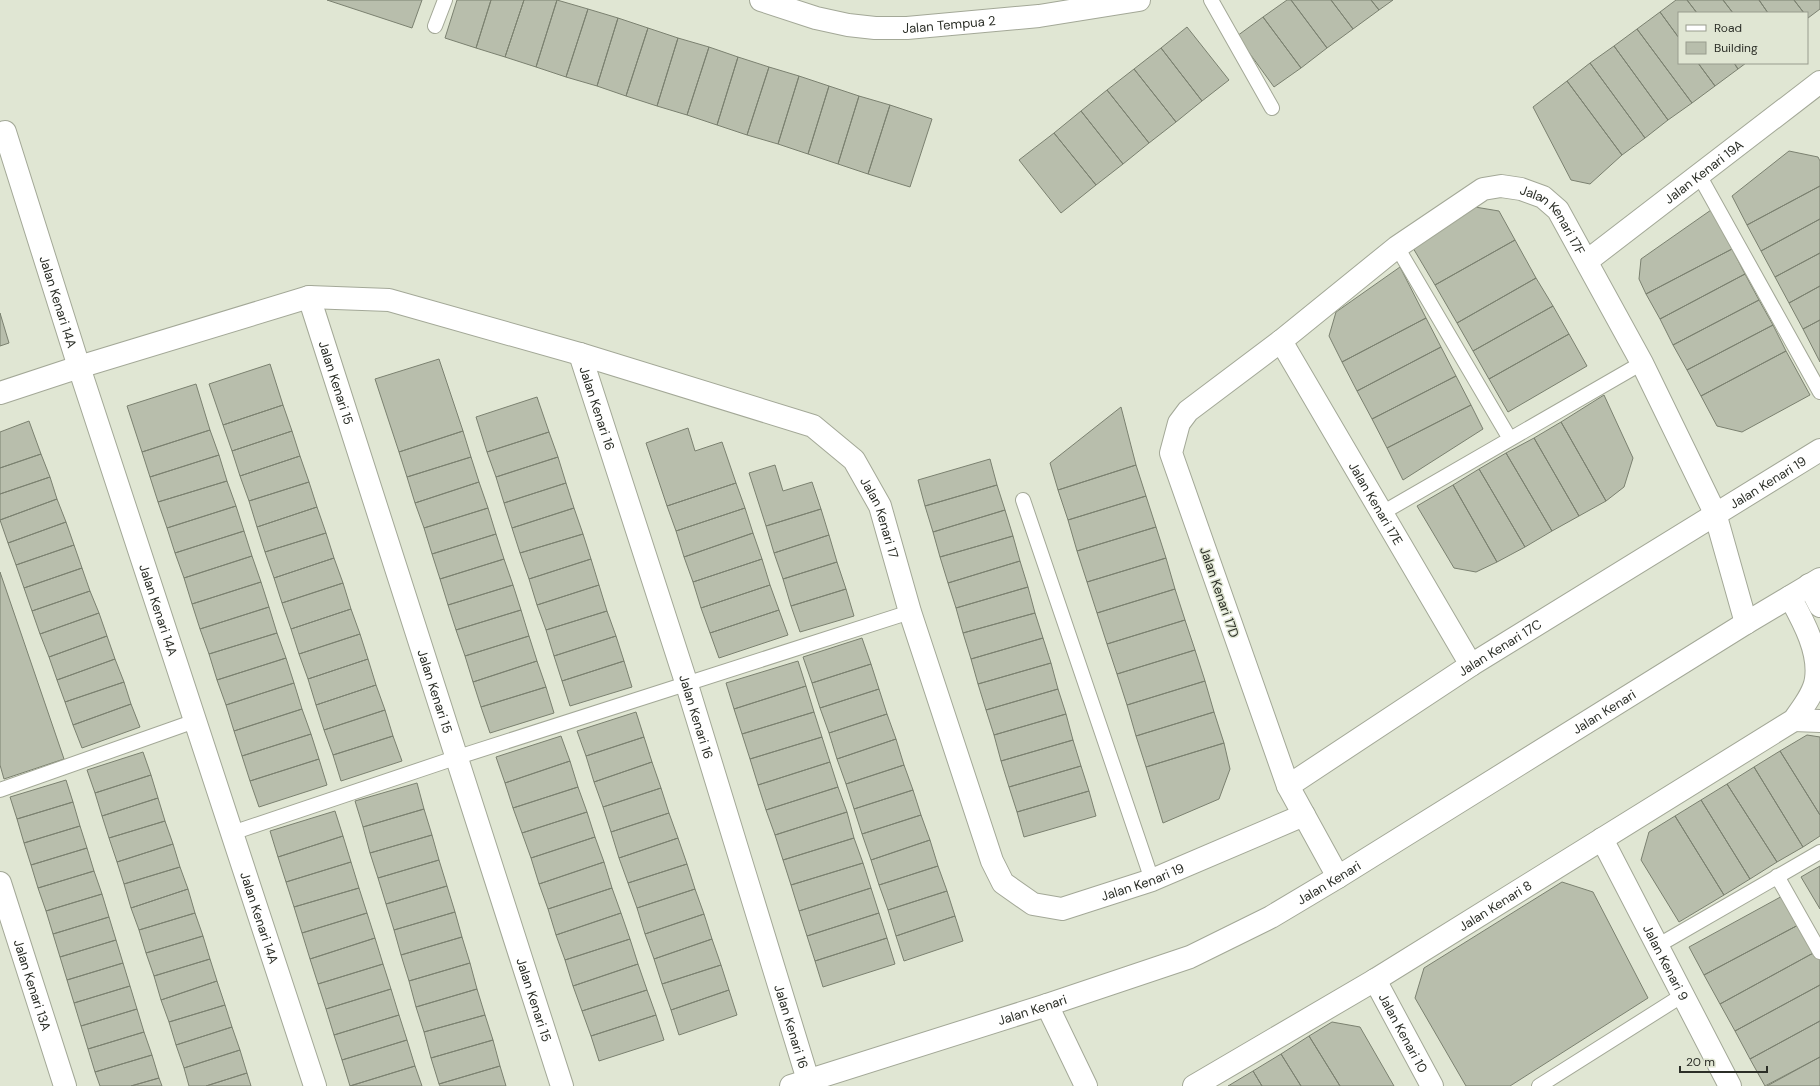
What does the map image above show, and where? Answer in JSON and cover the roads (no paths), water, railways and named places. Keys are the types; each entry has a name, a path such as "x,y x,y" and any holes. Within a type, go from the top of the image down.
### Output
{"street":[{"name":"Jalan Tempua 2","path":"761,0 816,18 848,25 875,28 907,28 1039,16 1139,0"},
{"name":"Jalan Kenari 19A","path":"1587,261 1820,82"},
{"name":"Jalan Kenari 14A","path":"5,132 79,367 315,1086"},
{"name":"Jalan Kenari 17F","path":"1281,341 1397,247 1483,189 1501,186 1521,189 1543,197 1558,210 1587,261 1642,363 1715,513 1746,623"},
{"name":"Jalan Kenari 17","path":"0,393 79,367 309,297 390,300 580,354 813,426 854,460 880,506 910,612 992,861"},
{"name":"Jalan Kenari 15","path":"309,297 455,758 562,1086"},
{"name":"Jalan Kenari 17E","path":"1281,341 1471,665"},
{"name":"Jalan Kenari 17D","path":"1281,341 1188,411 1179,423 1171,453 1288,786 1338,877"},
{"name":"Jalan Kenari 16","path":"580,354 686,685 799,1083"},
{"name":"Jalan Kenari 19","path":"1715,513 1820,450"},
{"name":"Jalan Kenari 17C","path":"1288,786 1471,665 1715,513"},
{"name":"Jalan Kenari","path":"799,1083 1047,1005 1190,957 1271,917 1338,877 1814,582"},
{"path":"1814,582 1820,606"},
{"name":"Jalan Kenari 8","path":"1194,1086 1375,980 1794,720 1808,699 1816,679 1814,650 1805,625 1790,597"},
{"path":"1794,720 1820,721"},
{"name":"Jalan Kenari 19","path":"992,861 1003,883 1033,904 1062,909 1152,880 1304,815"},
{"name":"Jalan Kenari 9","path":"1602,839 1730,1086"},
{"name":"Jalan Kenari 13A","path":"0,883 65,1086"},
{"name":"Jalan Kenari 10","path":"1375,980 1432,1086"},
{"path":"1047,1005 1086,1086"}],"lane":[{"path":"435,26 445,0"},
{"path":"1211,0 1272,108"},
{"path":"1699,175 1820,392"},
{"path":"1397,247 1510,440"},
{"path":"1382,513 1642,363"},
{"path":"1023,500 1152,880"},
{"path":"232,833 455,758 910,612"},
{"path":"0,790 195,721"},
{"path":"1657,946 1820,852"},
{"path":"1777,876 1820,952"},
{"path":"1539,1086 1683,995"}]}
